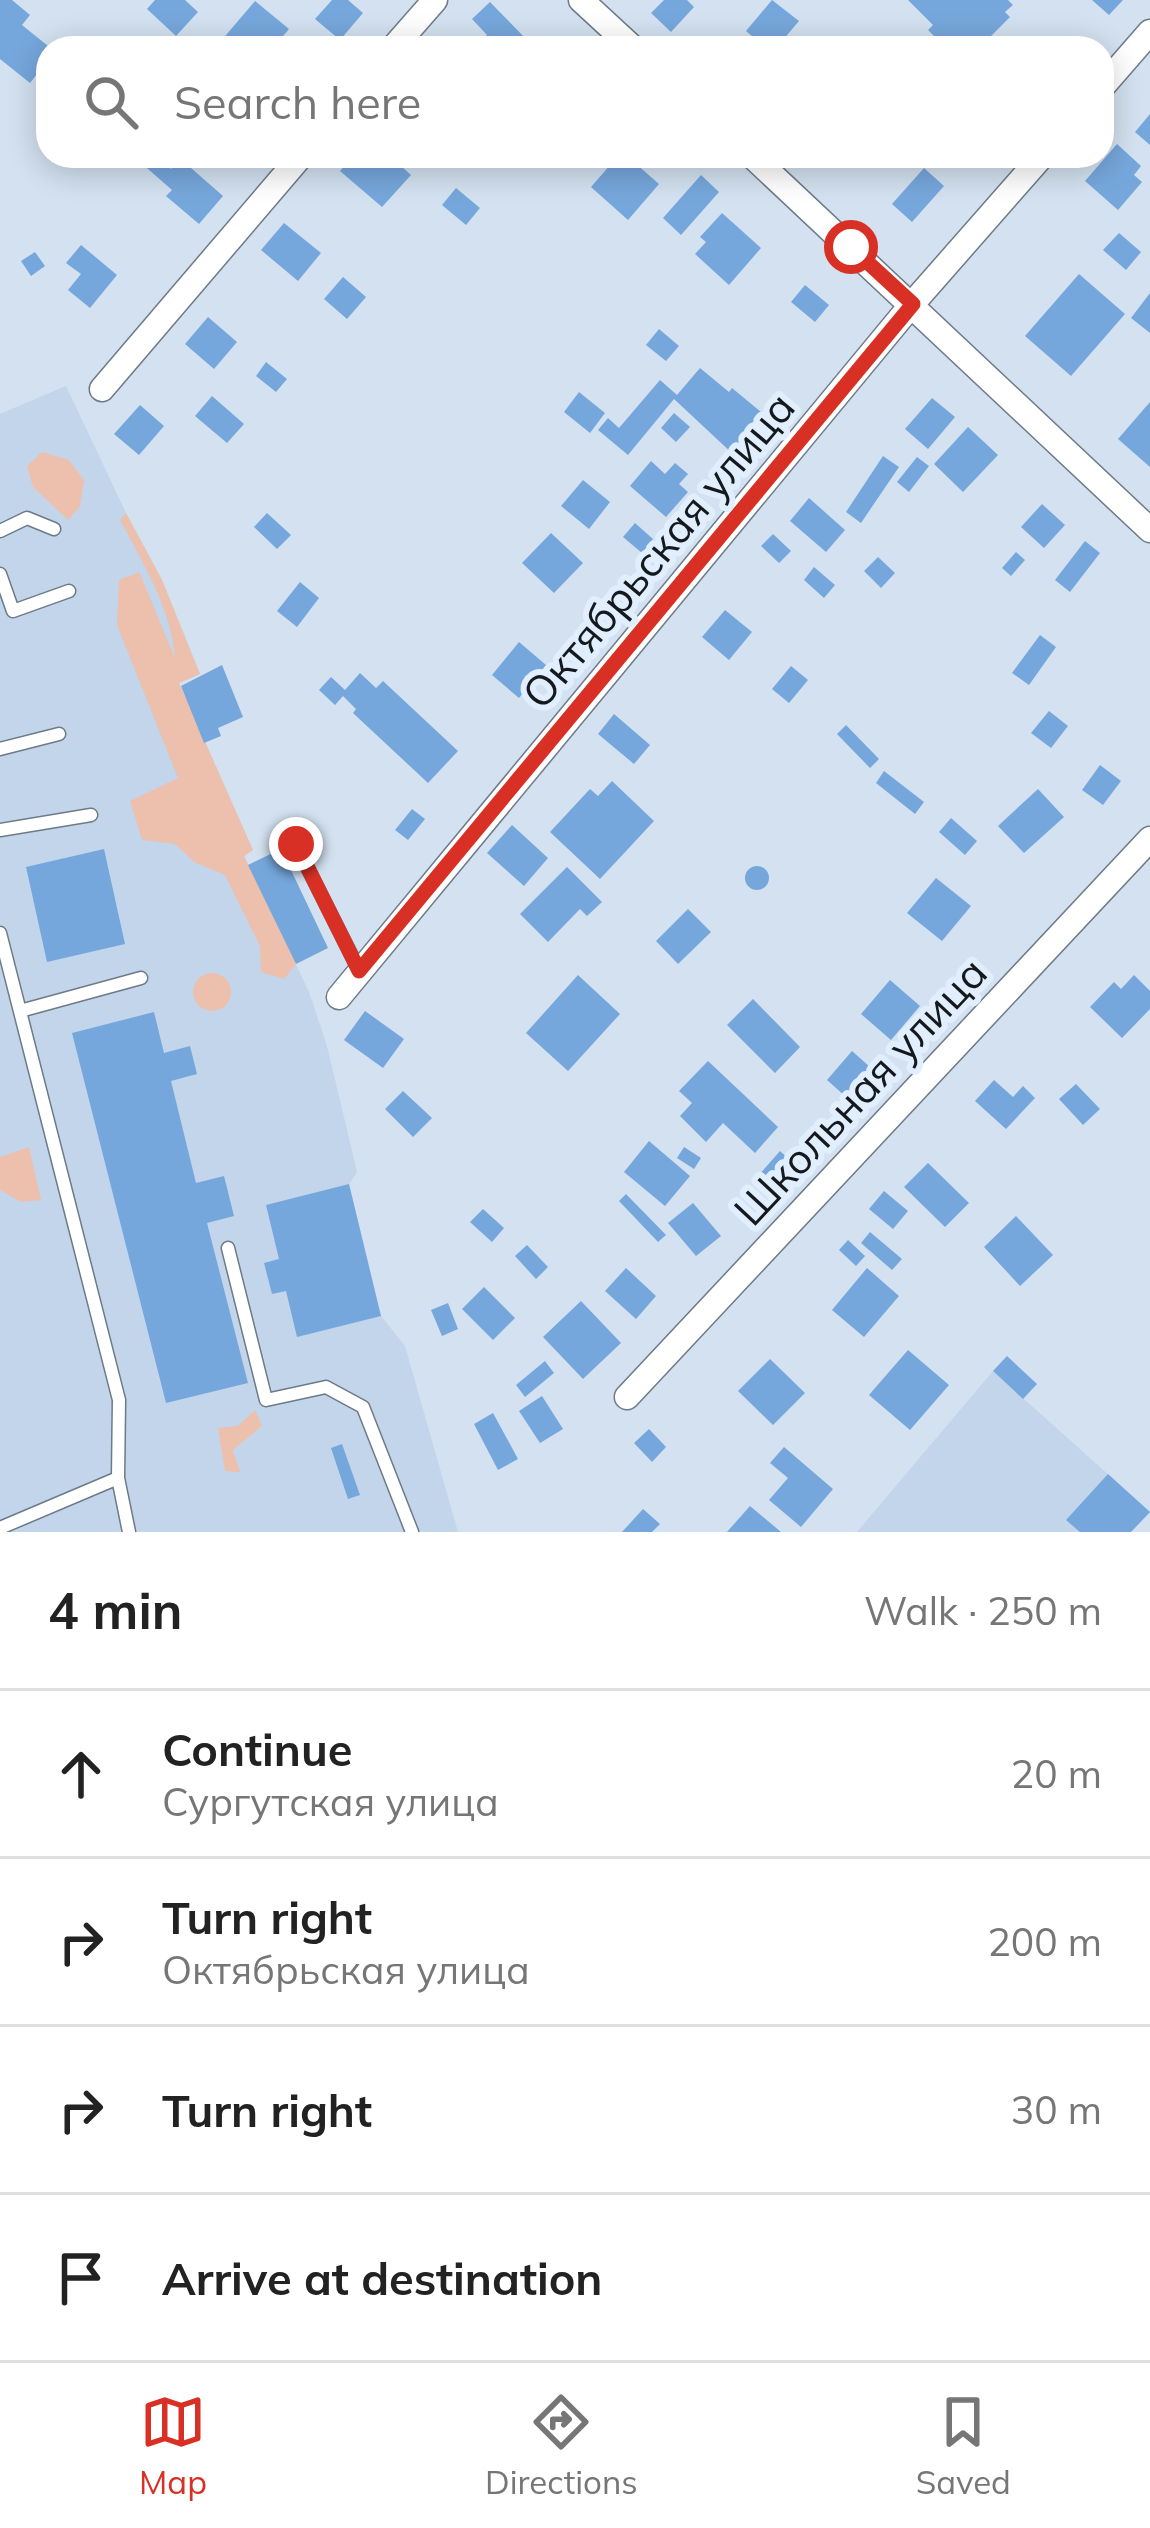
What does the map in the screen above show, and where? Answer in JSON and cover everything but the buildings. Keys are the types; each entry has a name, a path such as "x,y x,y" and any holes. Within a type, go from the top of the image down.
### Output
{"street":[{"path":"404,36 434,0"},
{"path":"581,0 620,36"},
{"path":"1114,73 1150,32"},
{"path":"102,388 291,168"},
{"path":"765,168 1150,530"},
{"name":"Октябрьская улица","path":"339,997 913,304 1032,168"},
{"name":"Школьная улица","path":"627,1397 1150,838"}],"lane":[{"path":"0,530 27,518 54,529"},
{"path":"0,574 13,611 69,591"},
{"path":"0,749 59,734"},
{"path":"0,830 91,814"},
{"path":"296,844 359,971"},
{"path":"0,933 119,1400 118,1478 129,1532"},
{"path":"20,1011 141,978"},
{"path":"228,1248 266,1400 326,1387 362,1408 412,1532"},
{"path":"0,1528 118,1478"}],"shaded area":[{"path":"66,386 162,580 200,674 179,683 253,850 244,856 309,992 357,1172 349,1184 381,1316 405,1346 458,1532 0,1532 0,414"},
{"path":"42,452 69,460 84,480 80,506 68,520 33,487 27,466"},
{"path":"126,513 162,580 200,674 179,683 253,850 244,856 296,964 284,979 261,972 260,946 225,875 194,862 175,844 142,840 130,801 178,778 117,625 119,580 139,572 175,658 162,604 120,520"},
{"path":"212,973 225,979 231,992 225,1005 212,1011 199,1005 193,992 199,979"},
{"path":"29,1147 41,1200 21,1202 0,1190 0,1157"},
{"path":"993,1371 1150,1512 1131,1532 857,1532"},
{"path":"255,1410 262,1426 233,1450 240,1472 225,1471 218,1428 238,1426"}],"route":[{"path":"296,844 359,971 913,304 851,247"}]}
